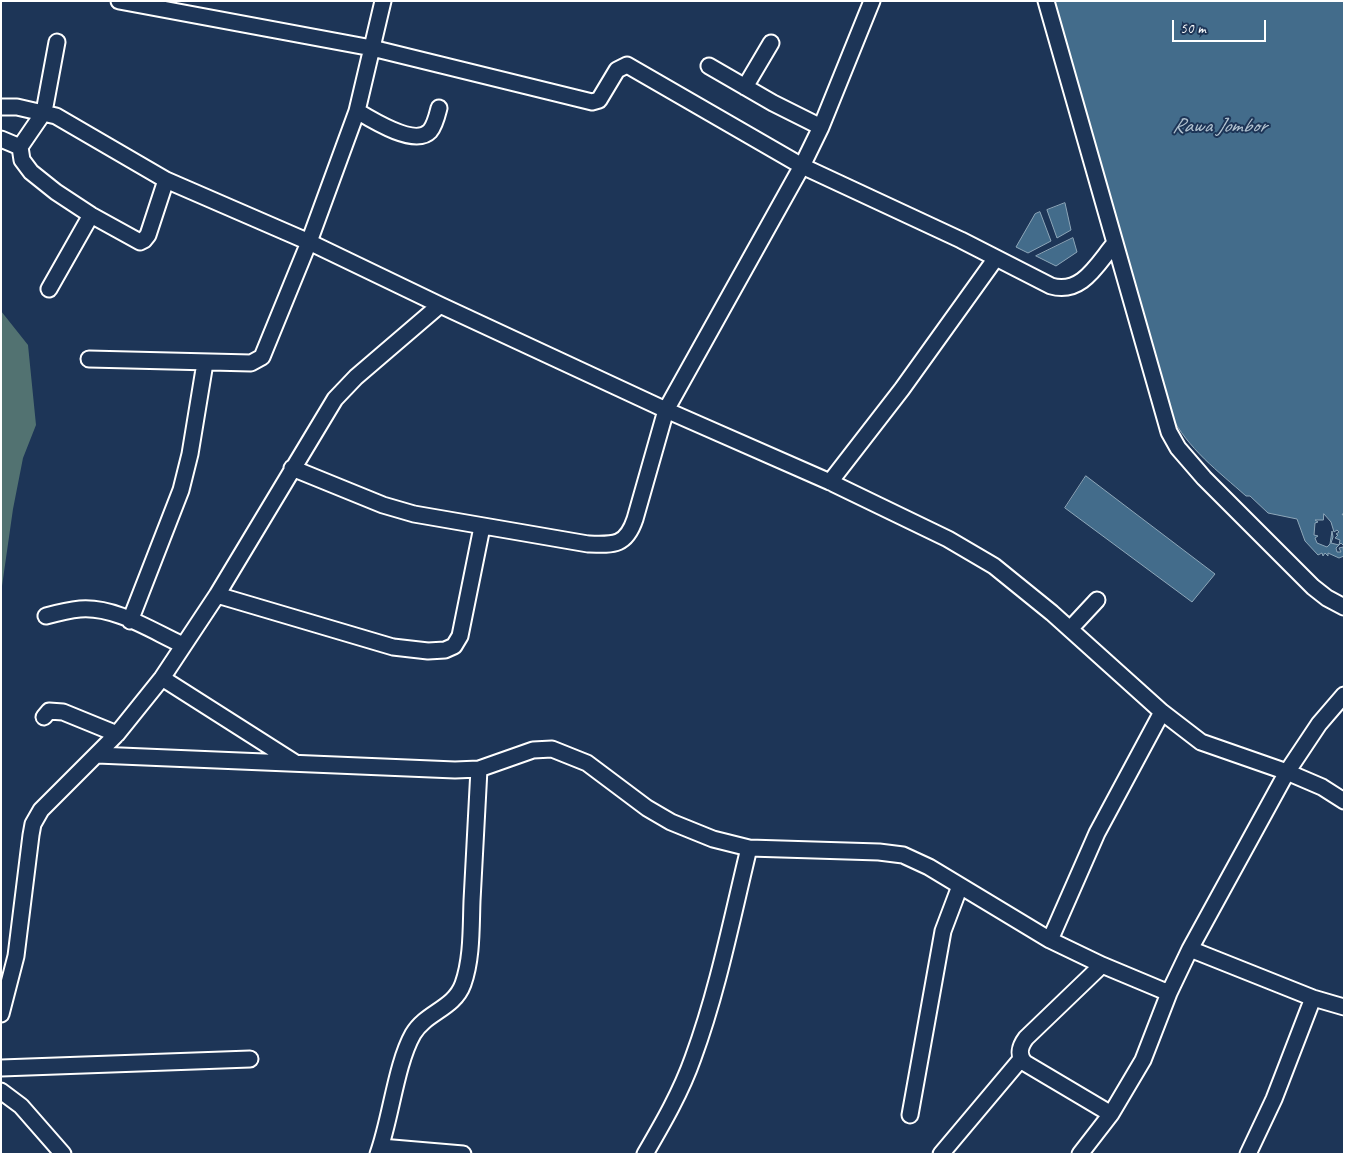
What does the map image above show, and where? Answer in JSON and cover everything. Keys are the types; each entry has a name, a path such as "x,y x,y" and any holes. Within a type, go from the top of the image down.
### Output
{"street":[{"path":"119,1 372,48 592,102 599,100 617,70 627,65 802,166 1045,283 1068,289 1082,282 1115,243"},
{"path":"89,360 251,363 262,357 309,242 357,111 384,1"},
{"path":"292,468 383,505 414,514 588,544 611,544 623,540 630,533 635,519 666,410 802,166 821,127 872,1"},
{"path":"1046,1 1155,386 1174,442 1204,478 1301,576 1326,598 1344,607"},
{"path":"57,42 44,112 20,147 22,160 31,172 91,215 135,240 144,240 166,180"},
{"path":"745,87 771,44"},
{"path":"710,66 745,87 821,127"},
{"path":"1,107 44,112 104,143 166,180 309,242 666,410 830,482 948,539 994,566 1070,629 1162,712 1201,742 1287,772 1322,787 1344,801"},
{"path":"357,111 385,127 410,135 421,136 432,128 439,108"},
{"path":"1,139 20,147"},
{"path":"49,289 91,215"},
{"path":"830,482 902,390 996,258"},
{"path":"1,1014 8,954 33,824 41,810 117,734 162,678 182,645 217,595 326,412 345,388 440,305"},
{"path":"130,621 181,490 190,454 205,363"},
{"path":"217,595 393,647 428,651 450,648 454,646 460,636 482,526"},
{"path":"1070,629 1097,600"},
{"path":"46,616 81,609 95,609 130,621 182,645"},
{"path":"162,678 296,763"},
{"path":"1080,1154 1111,1114 1144,1060 1169,993 1190,949 1287,772 1319,724 1344,695"},
{"path":"44,717 49,711 63,712 117,734"},
{"path":"1050,940 1097,833 1162,712"},
{"path":"97,755 296,763 342,767 479,769 544,748 562,752 587,763 647,808 671,822 698,834 748,848 893,853 914,859 1050,940 1102,965 1169,993"},
{"path":"463,1154 379,1150 403,1064 414,1033 427,1019 452,1002 459,994 465,976 470,937 479,769"},
{"path":"645,1154 677,1097 693,1059 724,958 748,848"},
{"path":"910,1115 943,931 960,886"},
{"path":"1190,949 1312,998 1344,1007"},
{"path":"1102,965 1024,1040 1020,1051 1022,1059 1111,1114"},
{"path":"1248,1154 1274,1099 1312,998"},
{"path":"941,1154 1022,1059"},
{"path":"1,1068 250,1060"},
{"path":"1,1091 21,1106 63,1154"}],"green space":[{"path":"1,311 28,345 36,425 23,458 13,509 1,593"}],"water":[{"name":"Rawa Jombor","path":"1053,1 1344,1 1344,512 1342,515 1344,514 1344,546 1341,543 1339,545 1336,548 1337,552 1341,552 1339,548 1343,547 1344,556 1339,558 1328,553 1328,556 1325,553 1323,556 1322,553 1318,555 1305,541 1297,519 1268,513 1250,496 1246,496 1195,449 1171,415","holes":["1324,514 1331,522 1334,532 1337,530 1339,532 1335,538 1340,540 1339,545 1331,543 1332,531 1330,544 1327,547 1317,543 1315,538 1318,536 1314,535 1315,523 1318,522 1315,520 1323,520"]},
{"path":"1065,203 1071,230 1057,238 1047,210"},
{"path":"1040,212 1051,241 1028,253 1016,247 1035,214"},
{"path":"1073,238 1077,252 1056,266 1036,256"},
{"path":"1086,476 1215,574 1192,602 1065,508"}]}
